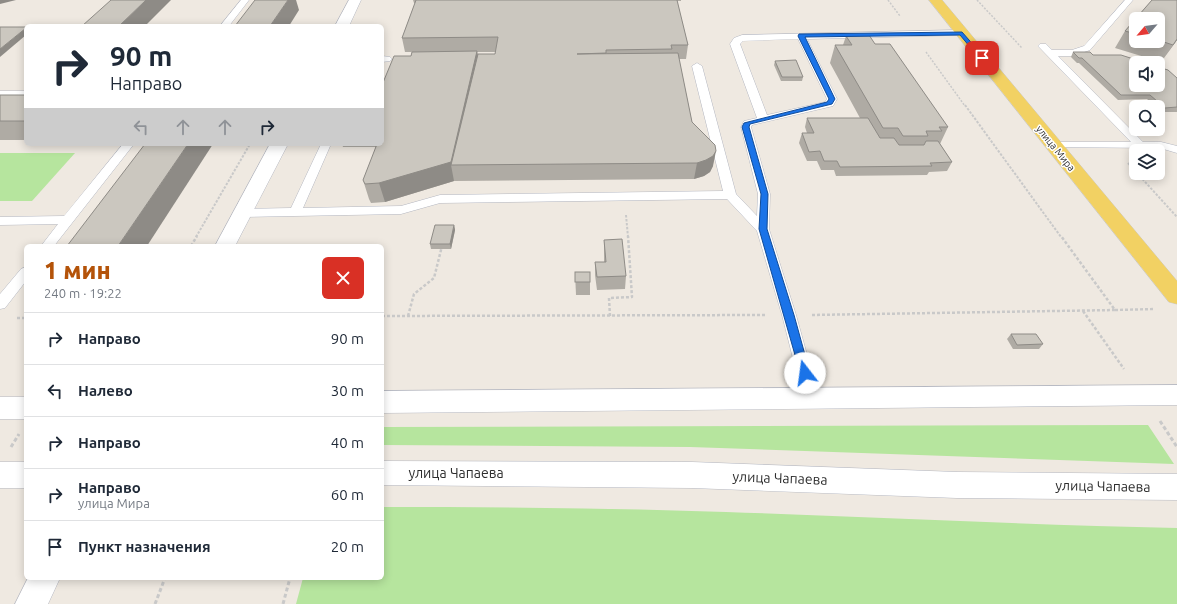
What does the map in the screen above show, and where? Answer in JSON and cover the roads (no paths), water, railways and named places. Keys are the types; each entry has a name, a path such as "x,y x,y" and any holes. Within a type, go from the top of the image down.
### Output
{"main road":[{"path":"343,24 355,0"},
{"name":"улица Мира","path":"935,0 1177,296"},
{"path":"226,244 278,146"},
{"path":"384,402 1177,395"},
{"path":"0,408 24,420"},
{"name":"улица Чапаева","path":"384,473 692,475 957,484 1177,487"},
{"path":"0,476 24,475"},
{"path":"31,604 44,580"}],"lane":[{"path":"226,24 245,0"},
{"path":"1129,0 1087,48 1073,52 1046,49 1139,144"},
{"path":"762,119 735,44 737,40 748,37 962,33"},
{"path":"801,36 832,99 829,104 762,119 748,123 746,127 764,194 763,229 789,315 811,398"},
{"path":"697,66 730,196 763,229"},
{"path":"0,94 21,94"},
{"path":"1053,145 1129,145"},
{"path":"1165,145 1177,145"},
{"path":"49,244 127,146"},
{"path":"295,212 325,146"},
{"path":"1165,146 1177,150"},
{"path":"242,213 401,210 440,199 730,196"},
{"path":"0,221 67,220"},
{"path":"0,304 24,274"}]}
